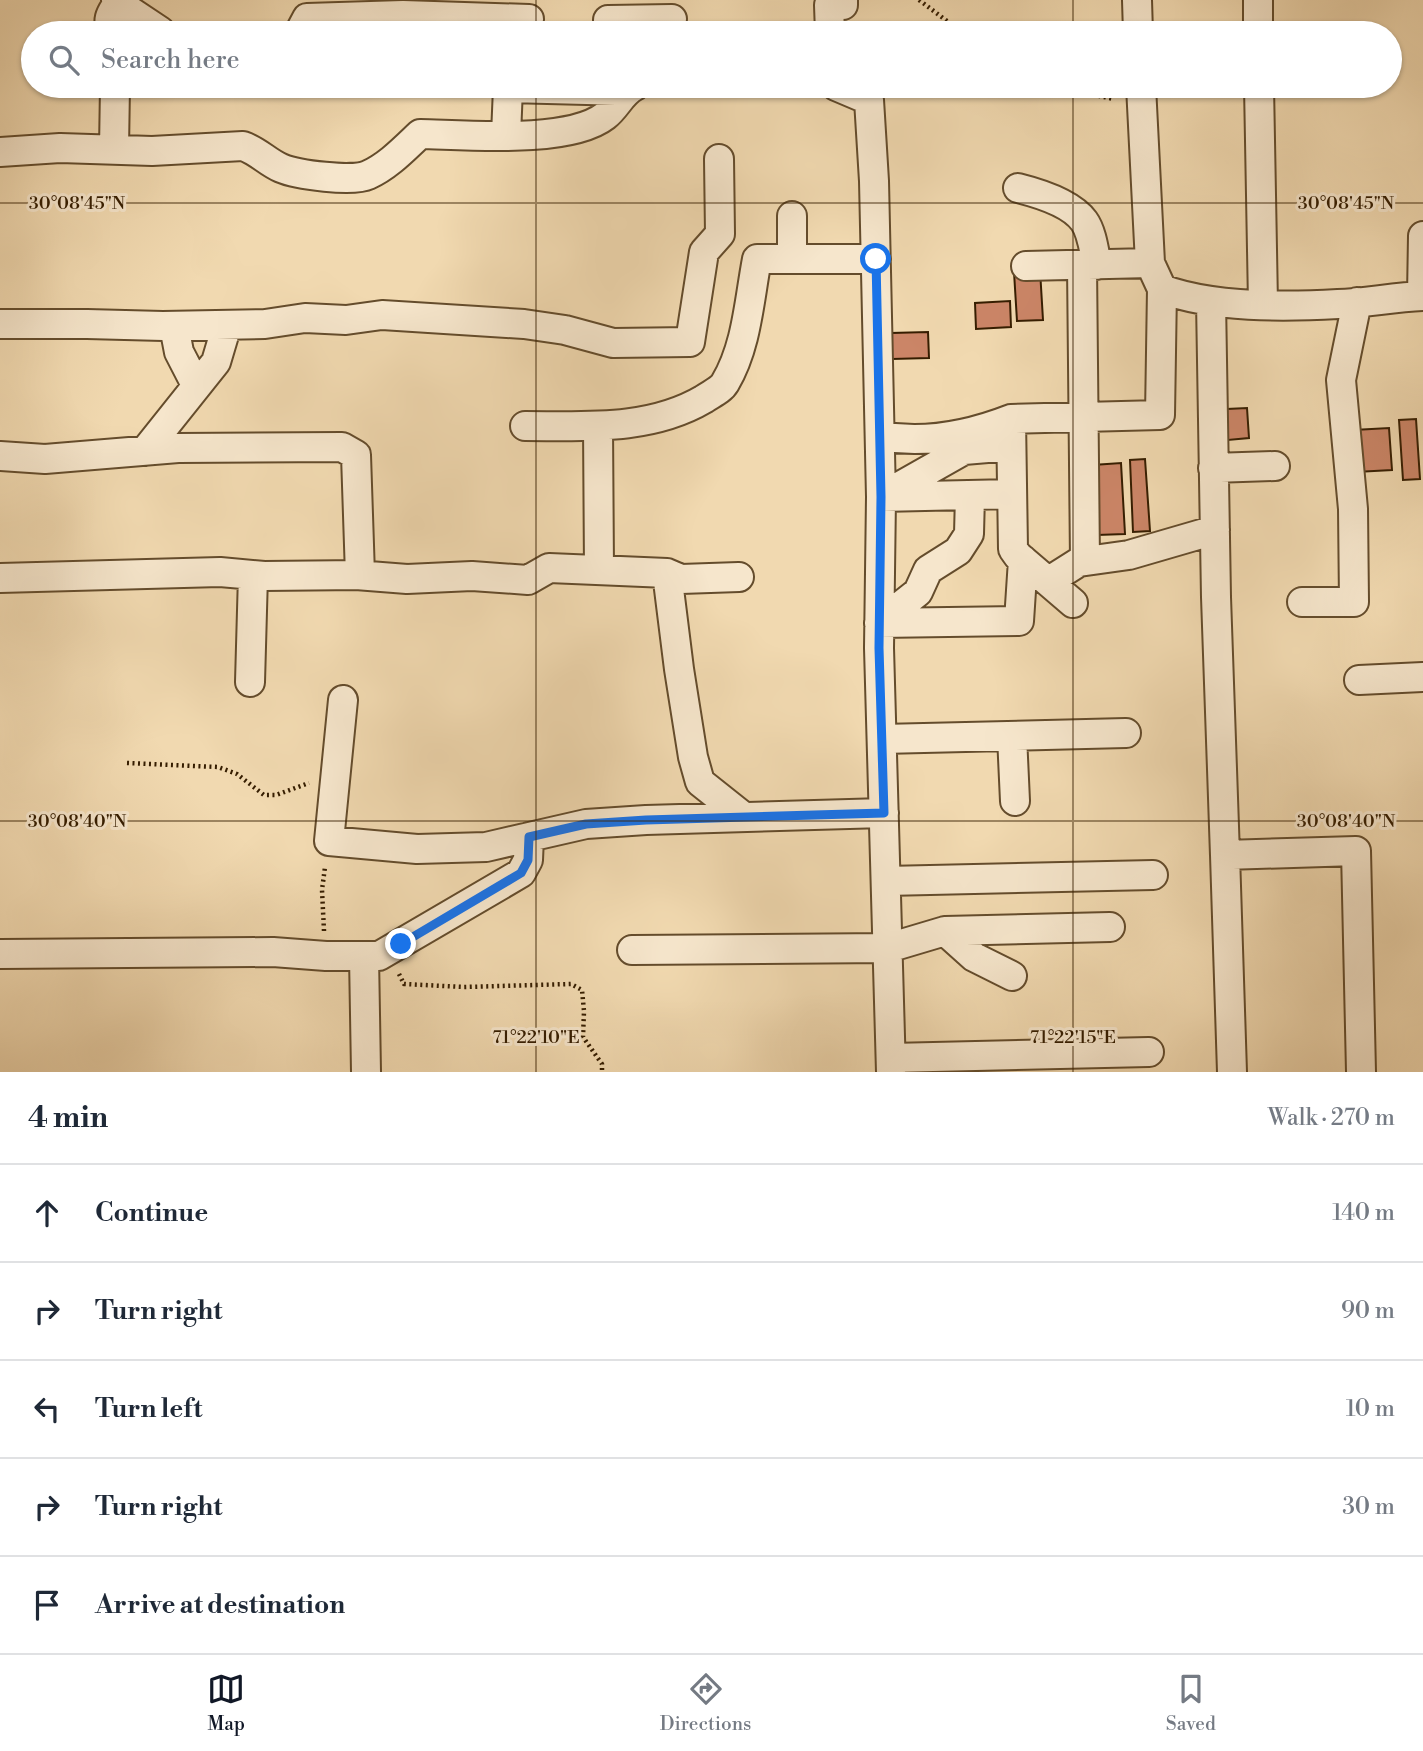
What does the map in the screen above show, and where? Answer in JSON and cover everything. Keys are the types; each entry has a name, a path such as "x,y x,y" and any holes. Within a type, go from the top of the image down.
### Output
{"street":[{"path":"830,21 829,5 843,5 843,0"},
{"path":"1137,0 1138,21"},
{"path":"1258,0 1258,21"},
{"path":"109,21 117,2 144,21"},
{"path":"305,21 307,18 403,15 529,19"},
{"path":"646,21 672,17"},
{"path":"114,149 115,98"},
{"path":"506,135 508,98"},
{"path":"0,152 60,148 152,151 243,146 253,149 281,168 322,177 364,177 382,168 420,134 548,134 581,128 606,116 620,98"},
{"path":"864,98 869,100 876,259 881,497 879,623 891,1065 1149,1052"},
{"path":"881,497 964,450 1011,432 1084,417 1160,415 1162,289 1150,263 1141,98"},
{"path":"1259,98 1262,304"},
{"path":"0,324 227,325 265,324 305,318 346,320 382,315 524,324 565,330 613,343 690,342 704,252 720,234 719,159"},
{"path":"1018,188 1062,204 1084,220 1090,265 1084,417 1086,561"},
{"path":"792,216 792,259"},
{"path":"1162,289 1186,298 1262,304 1338,304 1422,296 1423,236"},
{"path":"525,426 598,426 642,422 698,402 724,386 741,348 757,259 876,259"},
{"path":"1026,266 1150,263"},
{"path":"1211,301 1214,530 1231,1072"},
{"path":"1302,602 1354,602 1353,509 1341,380 1357,302"},
{"path":"145,451 216,362 227,325"},
{"path":"174,326 179,352 196,385"},
{"path":"598,426 599,569"},
{"path":"880,436 901,440 931,438 987,428 1011,432"},
{"path":"1011,432 1013,549 1073,603"},
{"path":"0,456 45,459 178,448 342,447 356,455 360,575 356,575"},
{"path":"1213,468 1275,466"},
{"path":"881,497 1012,494"},
{"path":"879,623 919,592 928,570 958,551 969,534 970,495"},
{"path":"1049,581 1079,562 1129,555 1214,530"},
{"path":"879,623 1019,621 1023,560"},
{"path":"0,578 220,572 407,579 472,576 528,580 549,568 667,573 681,579 739,577"},
{"path":"667,573 693,757 700,782 744,817"},
{"path":"250,682 253,575"},
{"path":"1359,680 1423,677"},
{"path":"342,700 329,841 417,849 486,847 586,824 884,813"},
{"path":"882,739 1126,733"},
{"path":"1012,736 1015,801"},
{"path":"690,819 709,791"},
{"path":"0,954 376,954 521,873 528,860 529,837"},
{"path":"1225,855 1356,851 1361,1072"},
{"path":"886,881 1153,875"},
{"path":"632,950 888,948 945,931 1110,927"},
{"path":"945,931 974,957 1012,976"},
{"path":"366,1072 376,954"}],"path":[{"path":"919,0 947,21"},
{"path":"1108,98 1127,98"},
{"path":"127,763 218,767 237,774 264,795 295,790 312,782 334,785"},
{"path":"326,956 322,890 329,841"},
{"path":"376,954 404,984 464,987 571,984 582,990 583,1037 601,1064 601,1072"}],"building":[{"path":"1040,270 1043,320 1017,321 1014,272"},
{"path":"1010,301 1011,327 976,329 975,303"},
{"path":"928,332 929,358 892,359 891,333"},
{"path":"1247,408 1249,438 1228,440 1227,409"},
{"path":"1416,419 1420,479 1403,480 1399,420"},
{"path":"1389,428 1392,470 1356,472 1354,430"},
{"path":"1145,459 1150,531 1133,532 1130,460"},
{"path":"1121,463 1125,534 1097,535 1093,465"}],"route":[{"path":"401,944 521,873 528,860 529,837 586,824 884,813 879,648 881,497 876,259"}]}
